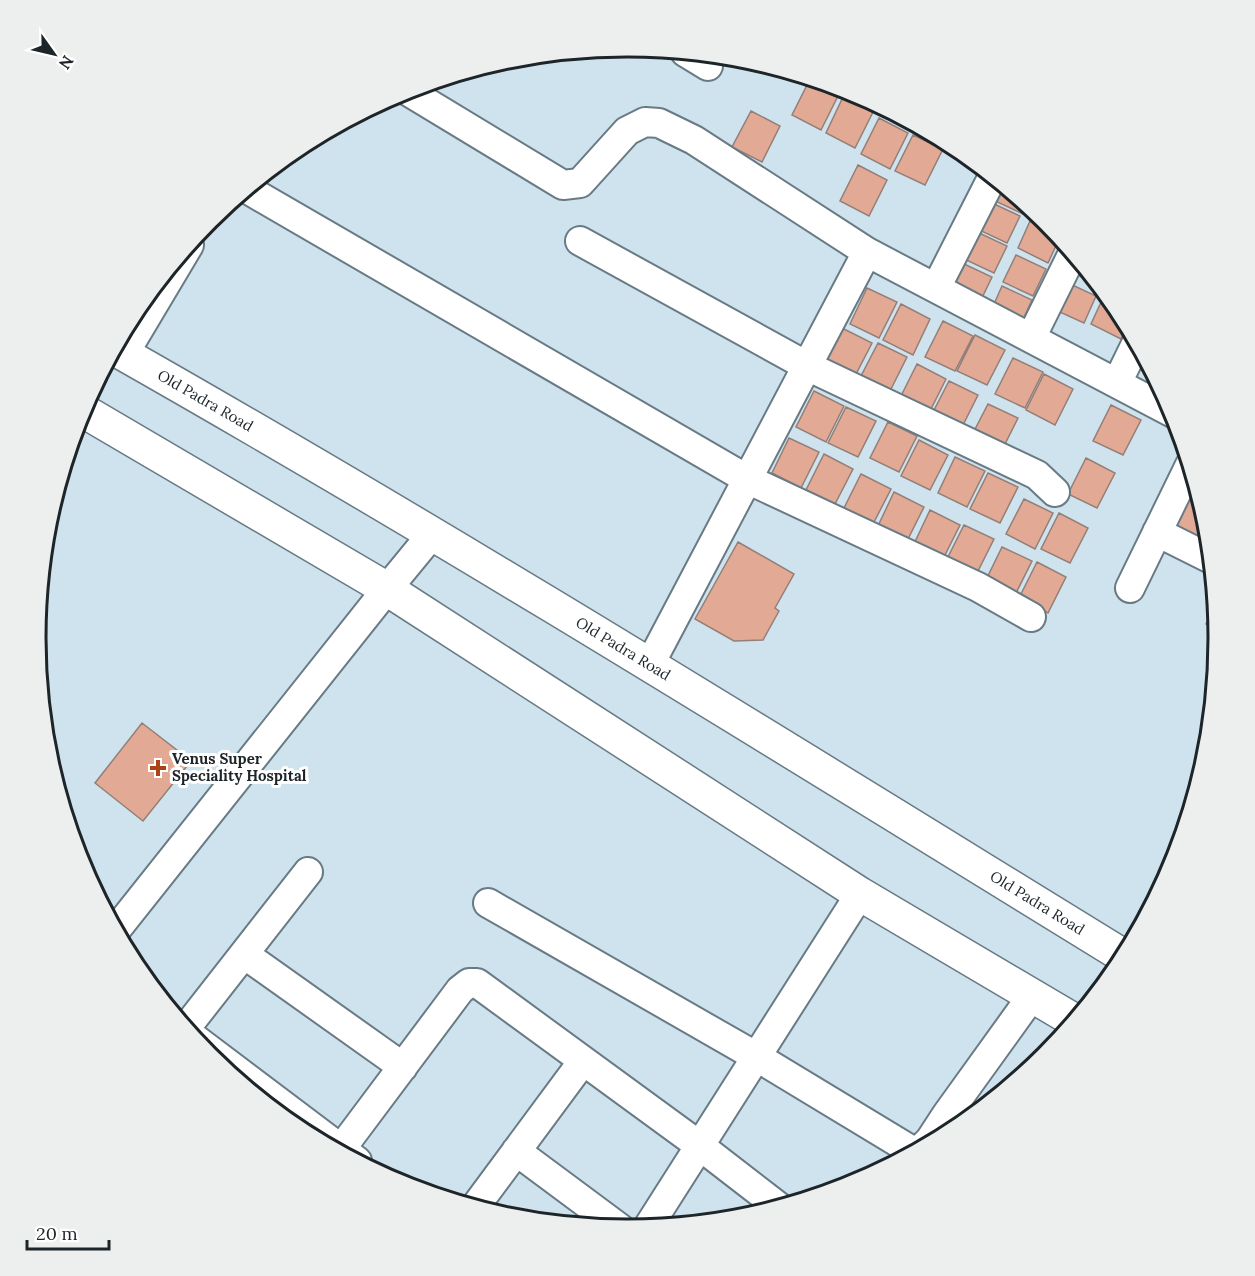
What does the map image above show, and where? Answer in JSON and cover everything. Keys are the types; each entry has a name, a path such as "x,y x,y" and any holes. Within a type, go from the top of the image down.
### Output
{"main road":[{"name":"Old Padra Road","path":"121,352 433,533 1117,952"},
{"path":"91,415 387,589 860,894 1068,1017"}],"street":[{"path":"417,97 563,185 580,183 627,130 645,122 659,123 694,140 867,252 1160,406"},
{"path":"936,288 989,184"},
{"path":"254,193 747,479 978,587 1031,617"},
{"path":"580,241 807,366 1037,475 1055,492"},
{"path":"650,664 867,252"},
{"path":"1031,338 1069,261"},
{"path":"1116,383 1133,351"},
{"path":"1130,588 1185,475"},
{"path":"1157,532 1203,556"},
{"path":"121,923 433,533"},
{"path":"191,1021 308,872"},
{"path":"654,1218 860,894"},
{"path":"488,903 757,1057 906,1147"},
{"path":"244,954 403,1067"},
{"path":"353,1149 403,1067 460,990 469,983 477,983 771,1201"},
{"path":"955,1117 1032,996"},
{"path":"480,1200 583,1061"},
{"path":"516,1151 607,1218"}],"building":[{"path":"807,86 838,97 821,130 792,115"},
{"path":"842,98 873,112 855,148 826,133"},
{"path":"751,111 780,126 762,162 732,147"},
{"path":"879,118 908,133 890,169 861,154"},
{"path":"913,135 942,150 925,185 895,171"},
{"path":"858,165 887,180 869,216 840,201"},
{"path":"998,190 1024,213 1023,214 993,200"},
{"path":"990,202 1020,216 1007,243 977,229"},
{"path":"1030,221 1056,246 1048,263 1018,248"},
{"path":"977,232 1007,246 994,273 964,259"},
{"path":"1016,255 1046,269 1033,296 1003,282"},
{"path":"962,263 992,277 979,304 949,289"},
{"path":"1073,266 1082,277 1071,272"},
{"path":"1066,282 1096,296 1084,323 1053,309"},
{"path":"1002,286 1032,300 1020,326 990,313"},
{"path":"867,288 897,302 879,338 850,324"},
{"path":"1101,302 1123,335 1121,339 1091,324"},
{"path":"901,304 930,319 913,355 883,340"},
{"path":"943,321 973,336 955,371 925,357"},
{"path":"842,328 872,343 854,378 824,364"},
{"path":"975,335 1005,350 987,385 957,371"},
{"path":"878,343 907,357 889,393 860,378"},
{"path":"1013,358 1043,372 1025,408 995,394"},
{"path":"917,364 946,379 928,415 899,400"},
{"path":"1044,374 1073,389 1055,425 1026,410"},
{"path":"949,381 978,395 960,431 931,416"},
{"path":"814,391 844,406 826,442 796,427"},
{"path":"988,404 1018,418 1000,454 970,439"},
{"path":"1111,405 1141,420 1123,455 1093,441"},
{"path":"846,407 876,421 858,457 828,443"},
{"path":"888,422 917,436 899,472 870,458"},
{"path":"789,438 819,452 801,488 772,473"},
{"path":"919,440 948,455 930,490 901,476"},
{"path":"824,454 853,469 835,504 806,490"},
{"path":"955,457 985,471 967,507 938,493"},
{"path":"1086,458 1115,473 1097,508 1068,494"},
{"path":"988,473 1018,487 1000,523 970,509"},
{"path":"861,474 891,489 873,524 843,510"},
{"path":"1185,489 1190,492 1199,535 1196,540 1167,525"},
{"path":"894,492 924,507 906,543 877,528"},
{"path":"1024,499 1053,513 1035,549 1006,534"},
{"path":"930,510 960,525 942,561 913,546"},
{"path":"1059,513 1088,528 1070,563 1041,549"},
{"path":"964,525 994,539 976,575 946,561"},
{"path":"738,542 794,574 775,608 779,611 763,640 734,641 695,619"},
{"path":"1002,547 1032,561 1014,597 985,582"},
{"path":"1037,562 1066,577 1048,613 1019,598"},
{"path":"142,723 191,761 143,821 95,783"}],"place":[{"name":"Venus Super Speciality Hospital","path":"158,768"}]}
